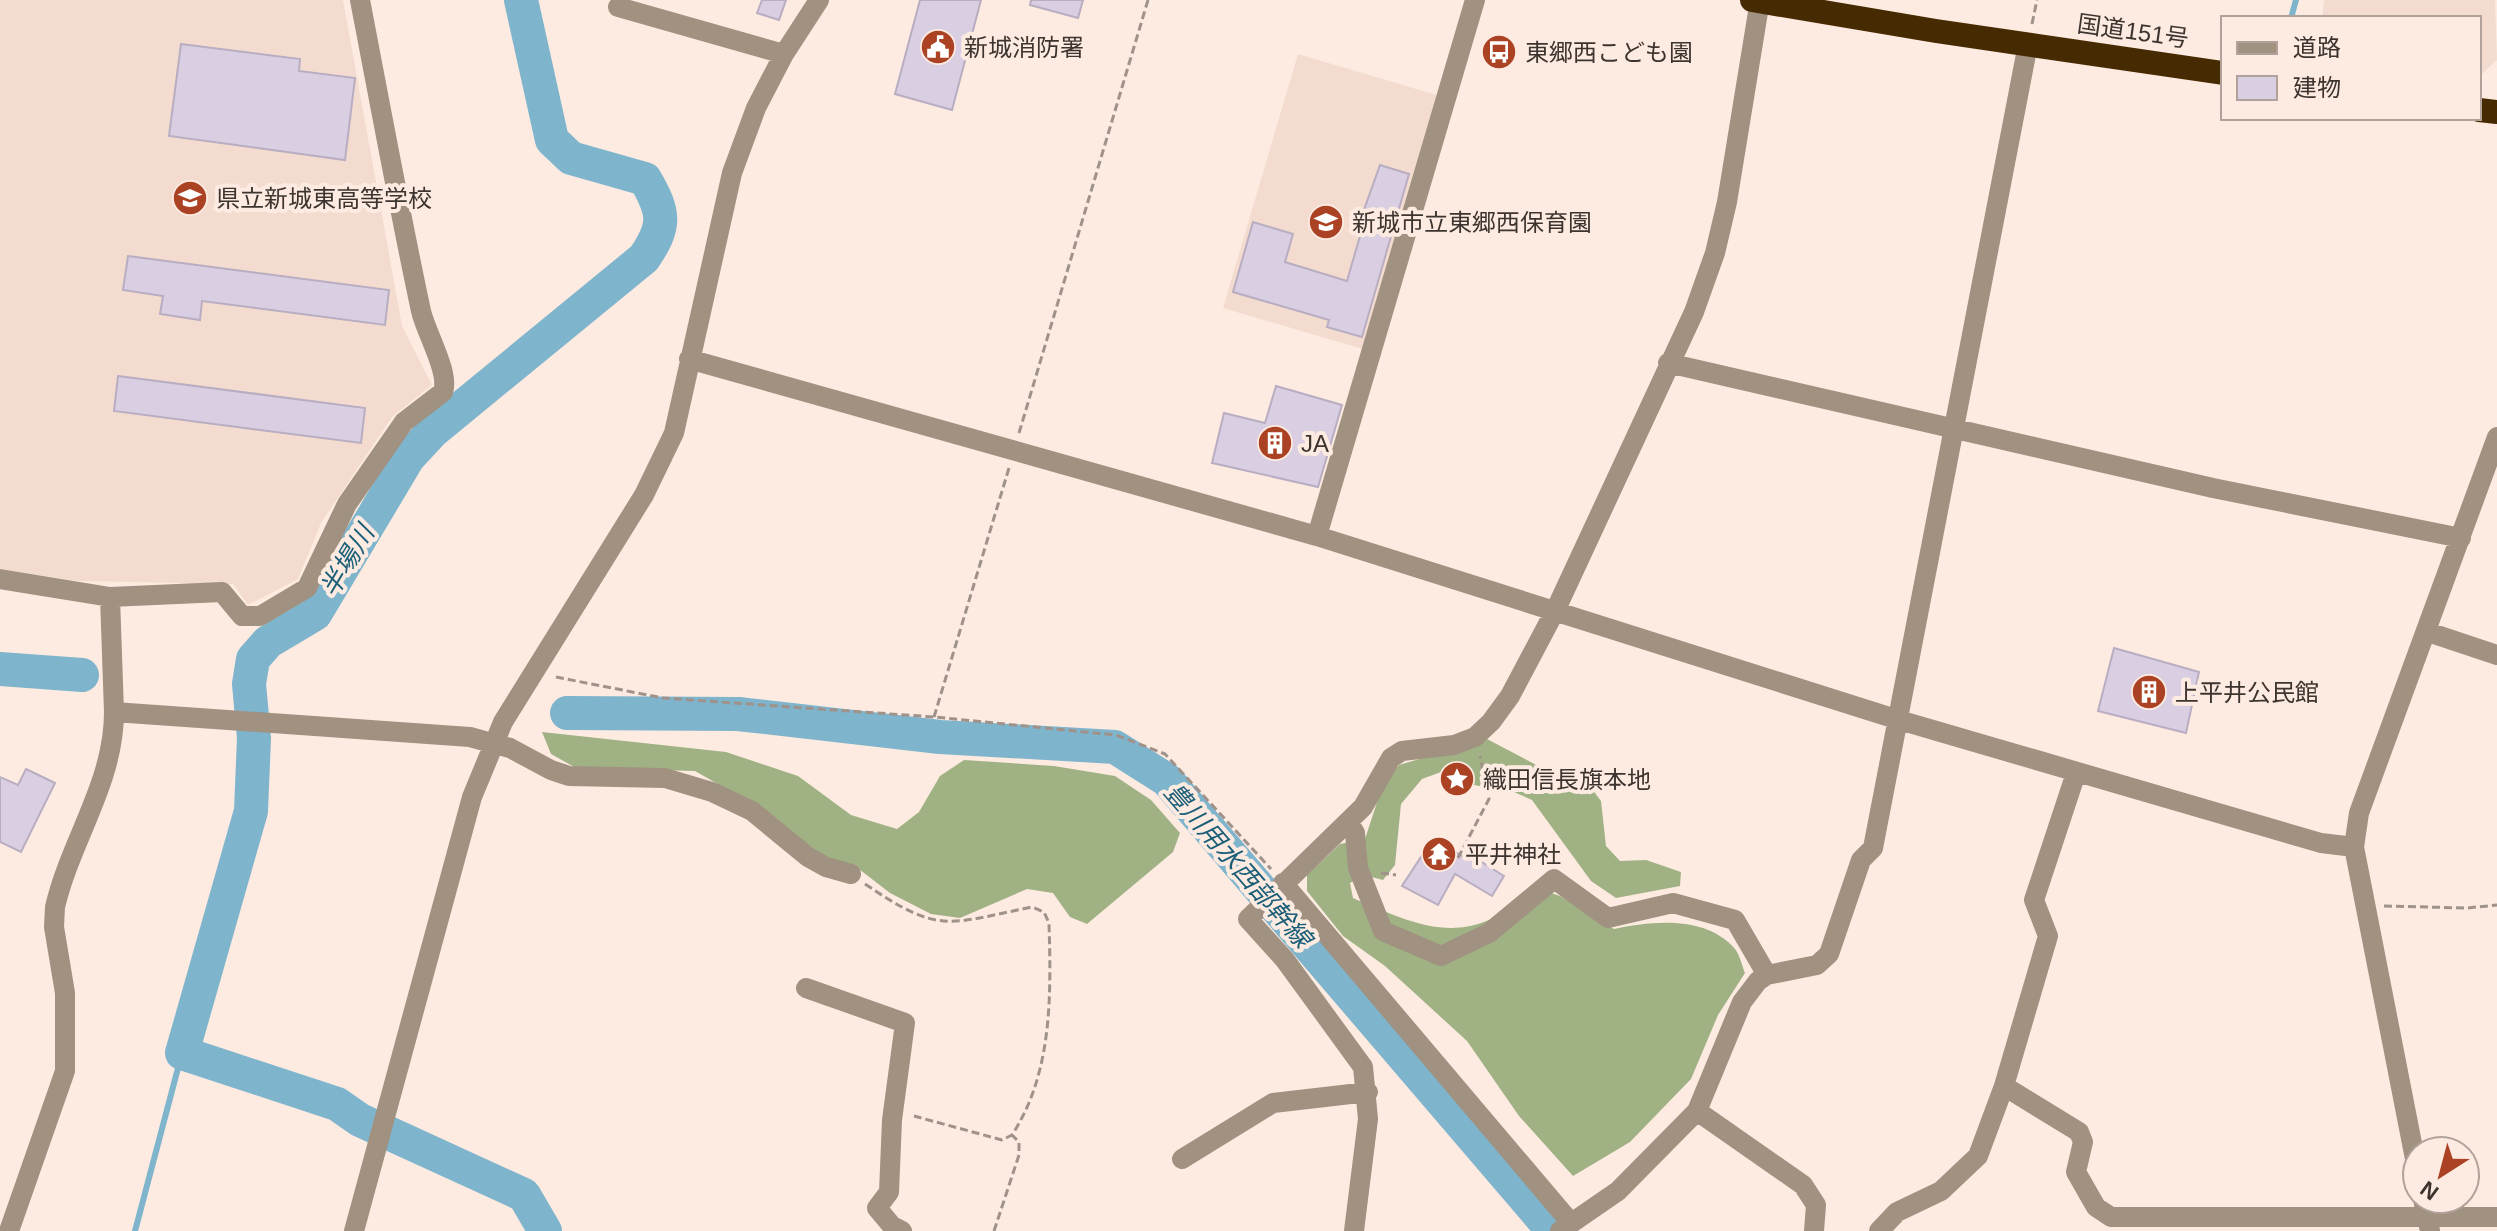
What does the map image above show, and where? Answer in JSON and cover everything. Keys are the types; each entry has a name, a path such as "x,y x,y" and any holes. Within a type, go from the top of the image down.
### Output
{"highway":[{"name":"国道151号","path":"1757,1 2221,73"}],"street":[{"path":"0,579 110,597 222,592 242,616 260,616 296,596 315,574 347,504 404,422 443,392 443,371 426,335 360,0"},
{"path":"354,1231 472,797 493,742 533,669 644,495 674,433 732,173 756,108 784,54 819,0"},
{"path":"1317,536 1475,0"},
{"path":"1354,1231 1361,1193 1368,1092 1363,1067 1285,960 1248,919 1256,908 1349,823 1368,799 1391,758 1402,751 1454,745 1475,737 1491,722 1510,696 1556,609 1694,312 1715,253 1727,202 1757,1"},
{"path":"618,7 784,54"},
{"path":"1280,886 1565,1227 1618,1191 1697,1111 1742,1002 1767,975 1808,968 1829,954 1861,860 1873,848 2028,44"},
{"path":"689,359 1317,536 2076,773 2321,843 2354,847"},
{"path":"1668,363 1954,431 2461,538"},
{"path":"2410,1135 2354,847 2359,813 2428,632 2497,437"},
{"path":"9,1231 65,1071 65,993 54,927 55,907 108,769 114,743 110,597"},
{"path":"2428,632 2497,655"},
{"path":"114,712 470,737 493,742 569,776 665,778 712,792 752,811 808,857 826,867 851,874"},
{"path":"1879,1231 1897,1212 1941,1191 1978,1156 2004,1086 2048,936 2034,900 2076,773"},
{"path":"1349,823 1355,833 1358,868 1383,931 1441,956 1489,933 1554,879 1608,918 1673,903 1735,920 1767,975"},
{"path":"806,988 905,1023 889,1192 877,1208 892,1226 902,1231"},
{"path":"2004,1086 2079,1132 2083,1142 2076,1172 2096,1207 2111,1217 2497,1217"},
{"path":"1182,1159 1273,1103 1368,1092"},
{"path":"1697,1111 1803,1185 1816,1205 1814,1231"}],"path":[{"path":"934,717 1148,0"},
{"path":"533,669 547,675 663,698 934,717 1116,735 1165,754 1233,823 1280,886"},
{"path":"1458,858 1489,799 1475,737"},
{"path":"851,874 904,910 929,921 951,923 1032,907 1044,912 1049,923 1047,1032 1042,1065 1012,1135 1002,1140 895,1110"},
{"path":"2364,907 2497,905"},
{"path":"994,1231 1019,1155 1019,1142 1012,1135"}],"shaded area":[{"name":"県立新城東高等学校","path":"0,0 343,0 402,326 432,385 392,417 321,523 298,579 248,605 233,584 77,581 0,569"},
{"path":"2324,0 2495,0 2497,60 2481,75 2481,16 2322,16"},
{"name":"新城市立東郷西保育園","path":"1298,54 1440,96 1366,350 1223,308"}],"green space":[{"path":"542,732 726,752 798,776 851,815 897,829 919,812 940,776 964,760 1054,766 1115,776 1151,800 1180,833 1173,852 1087,924 1070,917 1053,893 1027,889 960,918 931,914 890,893 855,866 831,865 751,803 695,771 576,768 551,754"},
{"path":"1487,739 1561,778 1589,785 1601,801 1606,846 1620,861 1646,860 1681,872 1680,886 1616,898 1591,881 1532,800 1514,792 1474,785 1452,768 1422,779 1401,804 1395,865 1383,880 1364,875 1350,883 1353,898 1404,919 1448,928 1490,920 1537,888 1560,896 1614,929 1678,923 1709,930 1735,949 1745,973 1718,1015 1691,1079 1630,1142 1573,1176 1519,1116 1467,1041 1385,966 1343,936 1307,891 1307,875 1340,844 1365,839 1382,787 1399,765"}],"building":[{"path":"762,0 786,0 779,20 757,13"},
{"name":"新城消防署","path":"920,0 981,0 952,110 895,94"},
{"name":"新城消防署","path":"1031,0 1083,0 1078,18 1030,5"},
{"path":"181,44 300,59 299,71 355,78 345,160 169,136"},
{"path":"1380,165 1409,174 1362,337 1327,327 1329,320 1233,292 1253,222 1293,234 1285,262 1347,281 1360,236 1355,235"},
{"path":"128,256 389,290 385,325 202,301 200,320 160,314 163,296 123,290"},
{"path":"118,376 365,408 361,443 114,411"},
{"name":"JA","path":"1276,386 1342,405 1318,487 1212,463 1224,413 1265,423"},
{"name":"上平井公民館","path":"2114,648 2199,672 2186,733 2098,711"},
{"path":"26,769 55,783 21,852 0,842 0,777 18,785"},
{"path":"1432,840 1466,858 1469,854 1504,876 1492,896 1455,874 1438,905 1402,886"}],"waterway":[{"name":"半場川","path":"521,0 552,140 571,158 645,179 659,210 659,228 644,258 433,431 408,458 315,614 268,642 253,659 249,684 254,738 251,811 182,1053 337,1104 360,1120 524,1195 545,1231"},
{"path":"2292,16 2296,0"},
{"name":"豊川用水西部幹線","path":"0,669 82,675"},
{"name":"豊川用水西部幹線","path":"567,713 738,714 940,737 1115,747 1167,780 1553,1231"},
{"path":"135,1231 182,1053"}],"place":[{"name":"新城消防署","path":"938,47"},
{"name":"東郷西こども園","path":"1499,52"},
{"name":"県立新城東高等学校","path":"190,198"},
{"name":"新城市立東郷西保育園","path":"1326,222"},
{"name":"JA","path":"1275,443"},
{"name":"上平井公民館","path":"2149,692"},
{"name":"織田信長旗本地","path":"1457,779"},
{"name":"平井神社","path":"1439,854"}]}
